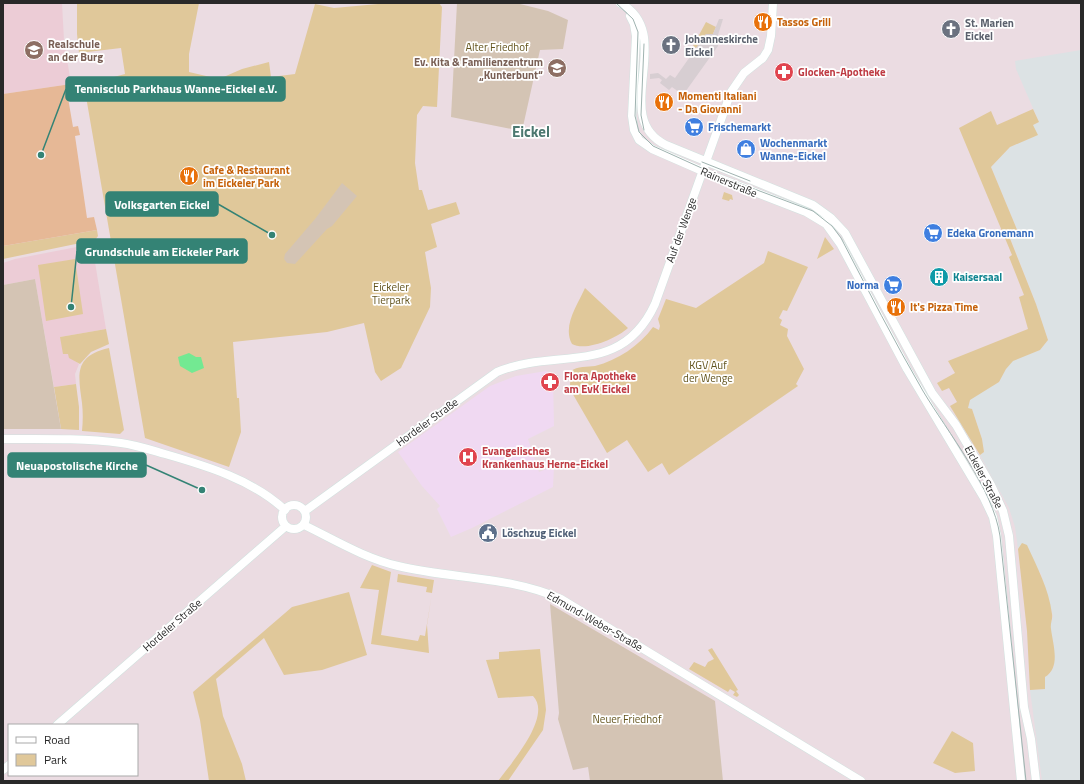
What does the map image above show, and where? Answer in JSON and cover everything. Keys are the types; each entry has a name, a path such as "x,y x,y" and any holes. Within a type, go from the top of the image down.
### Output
{"street":[{"path":"619,3 638,26"},
{"name":"Auf der Wenge","path":"562,359 591,356 610,350 625,342 642,326 655,304 702,171 734,87 744,73 763,58 770,44 774,4"},
{"name":"Rainerstraße","path":"638,26 644,40 641,111 648,131 660,142 802,201 822,216"},
{"name":"Rainerstraße","path":"638,26 632,116 634,130 639,140 652,149 746,190 822,216"},
{"name":"Eickeler Straße","path":"822,216 841,245 907,369 954,445 993,517 997,536 1021,781"},
{"name":"Eickeler Straße","path":"822,216 844,233 915,365 932,393 956,425 991,486 1003,512 1010,543 1024,708 1031,743 1036,781"},
{"name":"Hordeler Straße","path":"305,511 497,372 508,367 562,359"},
{"path":"3,439 100,440 138,446 181,459 239,480 273,500 285,510"},
{"path":"295,506 301,507 305,511 306,516 304,524 295,529 286,526 283,518 285,510 295,506"},
{"name":"Edmund-Weber-Straße","path":"304,524 344,546 396,566 533,589 557,597 861,781"},
{"name":"Hordeler Straße","path":"58,724 286,526"}],"shaded area":[{"name":"Realschule an der Burg","path":"3,3 62,3 64,40 71,84 3,94"},
{"path":"719,19 723,19 718,35 718,46 683,95 672,87 669,90 660,83 662,80 659,78 650,79 650,74 658,73 666,79 670,75 675,78 706,34 713,34"},
{"path":"1081,50 1081,781 1042,781 1030,690 1045,689 1045,677 1050,673 1054,666 1054,649 1050,626 1053,616 1041,574 1019,547 1018,549 1015,527 1009,508 980,455 984,452 982,439 972,409 968,408 970,400 974,396 999,382 1006,368 1013,360 1040,350 1048,340 1036,304 1009,235 1018,232 991,167 1010,147 1035,136 1033,125 1039,122 1016,69 1015,61"},
{"path":"71,84 72,91 67,92 73,127 78,126 80,135 75,136 87,218 94,217 97,230 3,246 3,94"},
{"path":"92,244 106,329 60,337 71,358 79,364 75,374 76,384 54,387 35,279 3,285 3,263 15,259"},
{"path":"189,353 196,357 201,357 204,368 192,373 180,366 178,357"},
{"name":"Evangelisches Krankenhaus Herne-Eickel","path":"546,371 550,373 553,378 554,426 528,439 539,472 554,466 553,487 451,537 437,509 440,506 422,486 398,452 490,386 516,376"}],"green space":[{"name":"Eickeler Tierpark","path":"77,3 199,3 189,54 189,72 219,79 242,69 269,62 271,77 295,74 315,4 334,8 389,3 439,3 442,7 437,107 423,106 417,115 415,163 419,190 422,190 428,210 456,202 460,214 431,224 437,247 425,252 431,288 430,307 401,368 381,381 375,372 364,323 327,332 233,342 241,432 229,467 145,438 84,85 125,74 121,48 79,53 77,34"},
{"name":"Alter Friedhof","path":"457,3 516,3 548,11 568,20 563,49 540,50 522,131 451,117"},
{"path":"706,22 716,27 713,34 706,34 696,48 693,46"},
{"path":"1033,109 1039,122 1033,125 1038,135 1010,147 991,167 1018,232 1009,236 1036,304 1048,340 1040,350 1013,361 1006,369 999,382 970,400 968,408 972,409 982,439 984,452 980,455 950,406 957,402 949,388 942,391 937,383 955,373 948,361 1028,329 1019,297 1024,295 1009,257 1012,255 959,128 991,111 997,125"},
{"path":"342,183 357,196 332,226 327,229 295,264 287,263 284,259 285,254 315,219"},
{"path":"724,192 732,195 733,200 730,199 729,201 722,199"},
{"path":"97,230 98,236 95,240 3,259 3,246"},
{"path":"825,237 834,249 817,259"},
{"name":"KGV Auf der Wenge","path":"768,251 808,267 787,311 783,310 779,318 782,320 780,325 788,329 787,336 804,369 796,384 798,386 669,475 662,463 648,472 627,440 607,453 571,391 571,371 579,367 595,366 620,356 635,346 653,327 659,330 660,326 658,319 666,299 696,308 764,263"},
{"path":"75,259 83,314 46,321 38,265"},
{"path":"35,279 61,429 3,429 3,285"},
{"path":"585,288 628,328 617,336 601,343 585,346 572,344 569,337 570,323 575,308"},
{"path":"106,329 109,344 91,352 80,364 69,358 68,354 63,354 60,337"},
{"path":"109,348 124,430 120,434 82,431 83,410 80,383 81,368 84,361 89,356 98,351"},
{"path":"76,384 79,407 79,430 61,429 54,387"},
{"path":"1022,543 1027,545 1042,578 1052,614 1051,627 1055,655 1053,668 1045,677 1045,689 1030,690 1027,631 1018,549"},
{"path":"372,565 391,572 381,635 418,641 420,635 425,636 432,596 427,625 429,653 371,644 379,590 360,588"},
{"path":"398,574 434,580 432,593 426,592 427,587 397,582"},
{"path":"349,592 367,655 322,670 284,675 264,638 216,679 223,716 242,764 246,781 209,781 200,720 193,692 292,607"},
{"name":"Neuer Friedhof","path":"550,604 715,701 723,781 590,781 588,767 573,770 558,719 559,713"},
{"path":"712,648 738,690 736,691 739,695 737,697 733,695 735,692 730,689 728,692 689,669 694,662 705,667 708,662 714,659 708,650"},
{"path":"540,649 546,710 543,730 508,781 498,781 528,740 538,715 538,705 533,696 498,698 486,660 499,659 499,652"},
{"path":"952,731 973,743 975,771 955,773 933,763"}],"tram line":[{"path":"616,3 633,19 638,32 635,116 639,132 653,146 717,175 813,211 832,226 841,238 891,334 923,391 979,480 989,499 996,518 1000,536 1026,781"},
{"path":"644,44 641,115 644,130"},
{"path":"702,162 750,181"}],"place":[{"name":"Tassos Grill","path":"763,22"},
{"name":"St. Marien Eickel","path":"951,29"},
{"name":"Johanneskirche Eickel","path":"671,45"},
{"name":"Realschule an der Burg","path":"34,50"},
{"name":"Ev. Kita & Familienzentrum „Kunterbunt“","path":"557,68"},
{"name":"Glocken-Apotheke","path":"784,72"},
{"name":"Momenti Italiani - Da Giovanni","path":"664,102"},
{"name":"Frischemarkt","path":"694,127"},
{"name":"Wochenmarkt Wanne-Eickel","path":"746,149"},
{"name":"Tennisclub Parkhaus Wanne-Eickel e.V.","path":"41,155"},
{"name":"Cafe & Restaurant im Eickeler Park","path":"189,176"},
{"name":"Edeka Gronemann","path":"933,233"},
{"name":"Volksgarten Eickel","path":"272,235"},
{"name":"Kaisersaal","path":"939,277"},
{"name":"Norma","path":"893,285"},
{"name":"Grundschule am Eickeler Park","path":"71,307"},
{"name":"It's Pizza Time","path":"896,307"},
{"name":"Flora Apotheke am EvK Eickel","path":"550,382"},
{"name":"Evangelisches Krankenhaus Herne-Eickel","path":"468,457"},
{"name":"Neuapostolische Kirche","path":"202,490"},
{"name":"Löschzug Eickel","path":"488,533"}],"district":[{"name":"Eickel","path":"531,131"}]}
